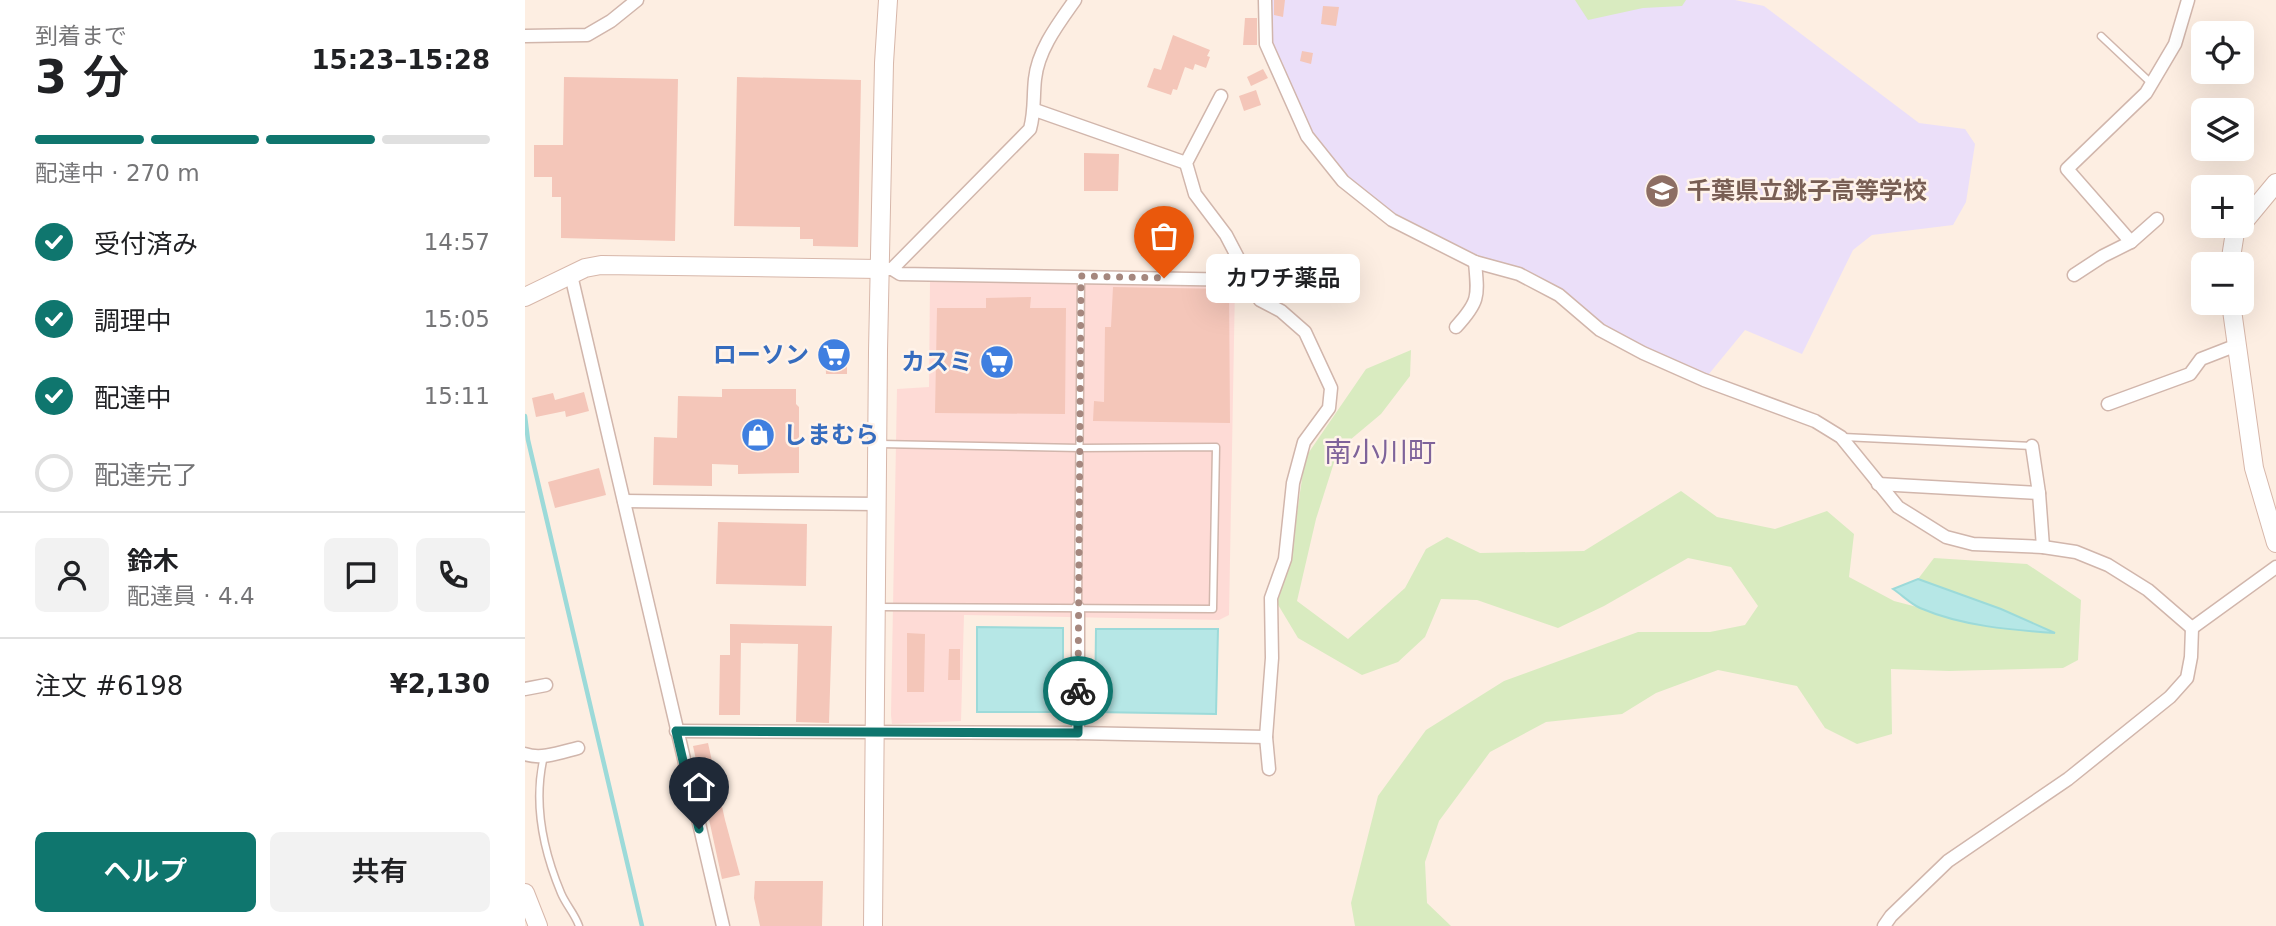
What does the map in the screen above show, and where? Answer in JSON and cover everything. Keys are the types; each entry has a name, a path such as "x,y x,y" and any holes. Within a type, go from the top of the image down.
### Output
{"street":[{"path":"525,36 587,35 611,21 637,0"},
{"path":"873,926 878,444 886,269 884,63 888,0"},
{"path":"886,269 1030,129 1035,110 1035,79 1039,60 1075,0"},
{"path":"1265,0 1266,44 1307,136 1343,181 1392,220 1475,262 1519,274 1559,295 1599,330 1643,354 1815,421 1841,437 1898,507 1921,524 1946,537 1973,544 2043,547 2076,552 2108,565 2148,590 2192,628"},
{"path":"2131,242 2067,169 2147,93 2175,44 2188,0"},
{"path":"1221,96 1186,163 1195,194 1226,235 1261,300 1281,311 1305,332 1331,388 1329,408 1304,442 1293,483 1285,559 1271,598 1272,657 1266,737 1269,769"},
{"path":"1035,110 1186,163"},
{"path":"2254,209 2276,183"},
{"path":"2074,275 2131,242 2157,219"},
{"path":"1456,327 1472,309 1477,290 1475,262"},
{"path":"525,297 585,268 601,265 886,269 900,274 1248,280"},
{"path":"571,275 723,926"},
{"path":"2233,315 2254,468 2276,542"},
{"path":"2108,404 2190,374 2201,359 2237,345"},
{"path":"2032,446 2043,547"},
{"path":"1878,484 2039,493"},
{"path":"624,502 878,504"},
{"path":"2192,628 2276,567"},
{"path":"1078,608 1078,733"},
{"path":"1884,926 1948,861 2068,779 2170,697 2187,678 2192,628"},
{"path":"525,689 546,685"},
{"path":"676,731 1266,737"},
{"path":"525,754 532,757 544,756 578,748"},
{"path":"525,893 538,926"}],"lane":[{"path":"2101,36 2152,84"},
{"path":"1078,608 1081,276"},
{"path":"1841,437 2032,446"},
{"path":"876,607 1213,609 1216,461 1216,447 1080,448 878,444"},
{"path":"544,756 541,768 544,844 562,896 579,926"}],"shaded area":[{"name":"千葉県立銚子高等学校","path":"1265,0 1735,0 1764,6 1919,123 1965,129 1975,144 1966,202 1953,225 1872,235 1853,250 1802,354 1745,330 1704,380 1643,353 1559,295 1392,220 1325,161 1271,60"},
{"path":"930,282 1235,285 1229,615 1219,620 964,615 961,721 892,724 897,389 929,387"}],"green space":[{"path":"1575,0 1686,0 1682,6 1643,8 1588,20"},
{"path":"1411,350 1410,376 1381,414 1338,450 1316,519 1297,601 1348,639 1405,588 1426,549 1447,537 1480,553 1584,551 1681,491 1717,517 1775,529 1827,511 1854,534 1849,577 1894,601 1990,626 2052,633 2001,609 1918,579 1934,558 2027,564 2081,600 2078,660 2063,668 1949,671 1891,669 1892,734 1857,744 1825,728 1797,686 1718,670 1656,693 1622,714 1546,722 1490,752 1439,821 1425,862 1427,903 1451,926 1355,926 1351,903 1378,796 1426,730 1504,681 1638,632 1710,632 1745,625 1758,606 1731,567 1688,558 1604,606 1558,628 1477,600 1441,599 1425,637 1398,662 1362,675 1298,638 1277,603 1290,562 1305,458 1366,369"}],"water":[{"path":"1918,579 2001,609 2055,633 2004,629 1952,619 1920,608 1893,589"},
{"path":"977,627 1063,628 1063,712 977,712"},
{"path":"1096,629 1218,629 1216,714 1095,712"}],"building":[{"path":"1274,0 1285,0 1283,17 1274,15"},
{"path":"1323,6 1339,7 1336,26 1321,24"},
{"path":"1245,18 1257,18 1257,45 1243,45"},
{"path":"1173,35 1210,50 1207,56 1210,57 1206,68 1195,64 1193,70 1185,67 1177,90 1173,89 1171,95 1147,87 1154,68 1161,70"},
{"path":"1302,51 1313,53 1311,64 1300,61"},
{"path":"1263,69 1268,78 1251,86 1247,77"},
{"path":"564,77 678,79 675,241 561,238 561,197 552,197 552,177 534,177 534,145 563,145"},
{"path":"737,77 861,80 858,247 813,246 813,239 800,239 800,227 734,226"},
{"path":"1256,90 1261,105 1244,111 1239,96"},
{"path":"1084,153 1119,154 1118,191 1084,191"},
{"path":"1113,287 1229,289 1230,423 1093,421 1094,401 1104,402 1105,327 1111,327"},
{"path":"1031,297 1030,308 1066,308 1065,414 935,413 937,308 986,308 986,298"},
{"path":"825,343 847,343 847,374 826,374"},
{"path":"722,389 796,389 796,404 799,407 799,473 738,474 738,465 712,464 712,486 653,485 654,437 677,438 678,396 722,397"},
{"path":"584,392 589,411 566,417 565,411 536,417 532,398 553,393 555,400"},
{"path":"599,468 606,495 555,508 548,482"},
{"path":"718,522 807,524 806,586 716,584"},
{"path":"730,624 832,626 829,723 796,722 798,644 741,643 740,715 719,715 720,655 730,655"},
{"path":"907,633 925,634 924,692 907,692"},
{"path":"949,649 960,649 960,680 948,680"},
{"path":"708,743 740,875 722,879 693,746"},
{"path":"755,881 823,881 822,926 760,926 754,898"}],"waterway":[{"path":"525,416 528,440 642,926"}],"way so far":[{"path":"1078,691 1081,276 1164,278"}],"place":[{"name":"千葉県立銚子高等学校","path":"1662,191"},
{"name":"カワチ薬品","path":"1164,278"},
{"name":"ローソン","path":"834,355"},
{"name":"カスミ","path":"997,362"},
{"name":"しまむら","path":"758,435"}],"district":[{"name":"南小川町","path":"1380,452"}],"route":[{"path":"699,829 676,731 1078,733 1078,691"}]}
